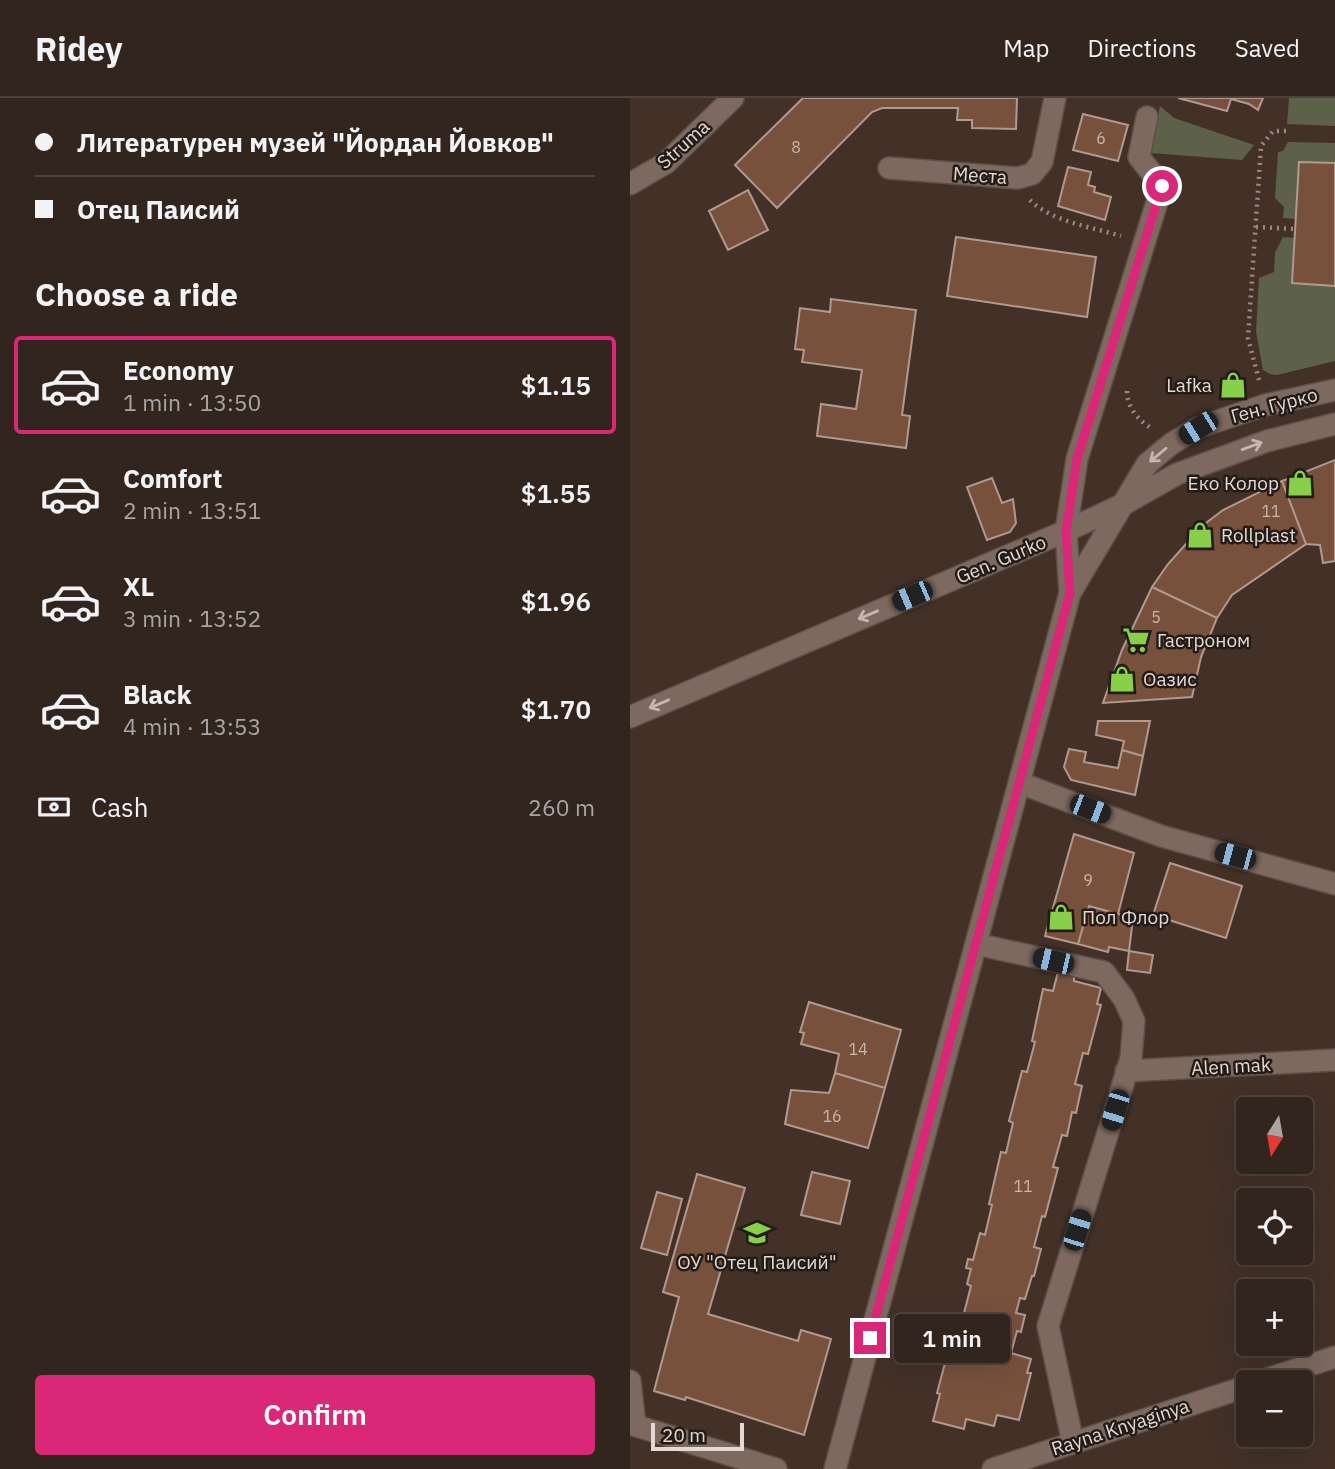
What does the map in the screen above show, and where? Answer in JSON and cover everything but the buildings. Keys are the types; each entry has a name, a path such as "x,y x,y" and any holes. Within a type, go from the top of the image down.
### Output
{"street":[{"name":"Struma","path":"630,184 666,163 733,98"},
{"name":"Места","path":"889,168 1018,178 1032,174 1042,162 1055,98"},
{"path":"835,1469 1070,593 1066,531 1077,459 1162,186 1139,157 1147,117"},
{"name":"Ген. Гурко","path":"1070,593 1147,464 1177,440 1198,428 1265,405 1335,390"},
{"name":"Gen. Gurko","path":"630,716 1066,531 1124,504 1177,474 1267,441 1335,424"},
{"path":"1020,783 1161,836 1335,884"},
{"path":"976,944 1104,972 1124,999 1134,1021 1131,1058 1048,1326 1073,1443"},
{"name":"Alen mak","path":"1126,1071 1335,1060"},
{"path":"1295,1370 1335,1357"},
{"path":"630,1381 633,1424 776,1469"},
{"name":"Rayna Knyaginya","path":"993,1469 1236,1390"}],"path":[{"path":"1265,405 1248,338 1261,146 1273,131 1287,131"},
{"path":"1032,174 1027,197 1037,208 1054,216 1146,243"},
{"path":"1256,227 1295,229"},
{"path":"1128,386 1126,394 1132,409 1142,422 1177,440"}],"green space":[{"path":"1289,98 1335,98 1335,126 1287,124"},
{"path":"1160,106 1174,118 1254,145 1242,160 1150,153"},
{"path":"1288,142 1335,143 1335,163 1296,219 1283,218 1284,207 1275,198 1278,152 1283,151"},
{"path":"1283,237 1295,238 1292,283 1335,286 1335,361 1277,375 1263,370 1256,332 1259,278 1274,272 1275,253"}],"place":[{"name":"Lafka","path":"1233,385"},
{"name":"Eко Колор","path":"1300,483"},
{"name":"Rollplast","path":"1200,535"},
{"name":"Гастроном","path":"1136,640"},
{"name":"Оазис","path":"1122,679"},
{"name":"Пол Флор","path":"1061,917"},
{"name":"ОУ \"Отец Паисий\"","path":"757,1233"}],"route":[{"path":"870,1338 1070,593 1066,531 1077,459 1162,186"}]}
